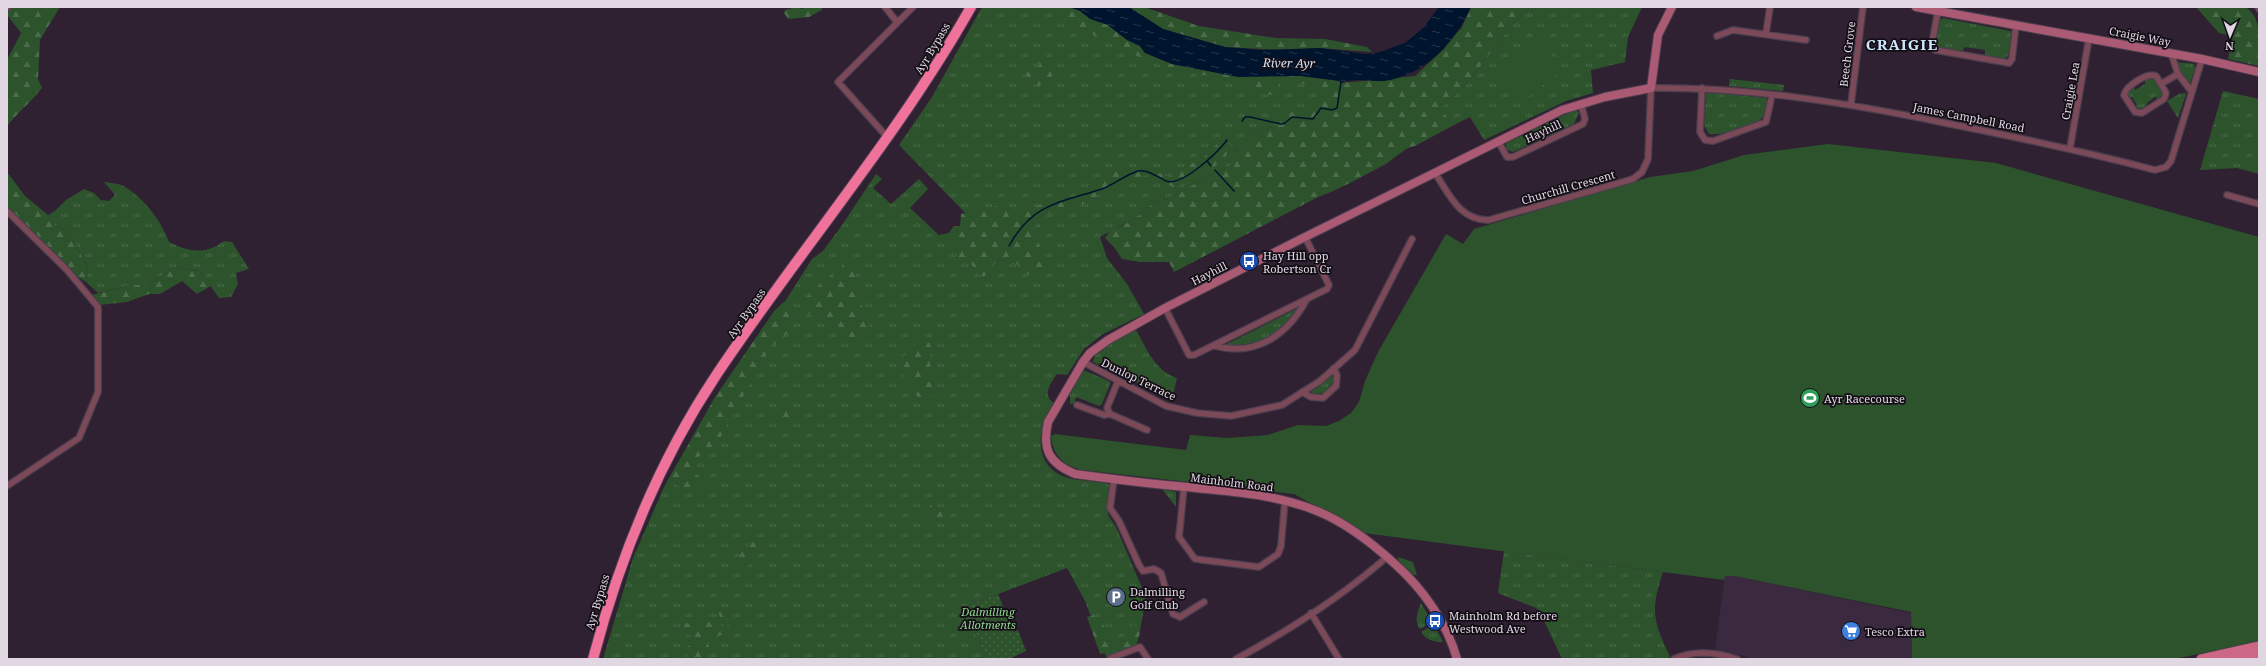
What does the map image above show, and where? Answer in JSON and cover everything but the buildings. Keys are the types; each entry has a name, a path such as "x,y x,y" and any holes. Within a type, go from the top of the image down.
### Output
{"highway":[{"name":"Ayr Bypass","path":"593,659 606,609 636,526 672,450 715,378 910,107 970,7"}],"main road":[{"path":"2201,659 2259,646"},
{"path":"2231,659 2259,654"}],"street":[{"path":"885,7 897,22"},
{"path":"888,138 838,82 913,7"},
{"path":"1651,88 1658,36 1672,7"},
{"path":"1766,33 1770,7"},
{"name":"Beech Grove","path":"1850,104 1863,7"},
{"name":"Craigie Way","path":"1916,7 2171,53 2259,72"},
{"path":"1938,11 1932,43 1935,50 2009,62 2012,59 2016,25"},
{"path":"1717,36 1733,30 1766,33 1806,40"},
{"name":"Craigie Lea","path":"2070,148 2089,38"},
{"path":"2171,53 2178,74 2192,92"},
{"name":"James Campbell Road","path":"1651,88 1702,88 1850,104 2070,148 2155,170 2166,168 2172,161 2202,59"},
{"path":"2161,84 2178,74"},
{"path":"2148,75 2156,76 2161,84 2166,94 2164,99 2142,113 2135,112 2124,95 2126,89 2148,75"},
{"name":"Hayhill","path":"1046,444 1048,422 1083,362 1090,353 1108,340 1165,308 1305,237 1562,110 1581,104 1651,88"},
{"name":"Churchill Crescent","path":"1435,173 1462,212 1479,220 1489,220 1633,178 1642,172 1648,159 1651,88"},
{"path":"1702,88 1700,132 1705,140 1713,141 1766,122 1772,95"},
{"name":"Hayhill","path":"1498,141 1508,157 1513,157 1583,124 1585,119 1581,104"},
{"path":"2227,195 2259,204"},
{"path":"7,211 67,270 98,307 98,392 79,438 7,486"},
{"path":"1165,308 1189,355 1194,355 1327,289 1328,285 1305,237"},
{"name":"Dunlop Terrace","path":"1083,362 1166,406 1197,413 1231,416 1282,405 1320,381 1354,350 1412,239"},
{"path":"1214,346 1244,349 1272,339 1286,329 1298,316 1308,298"},
{"path":"1302,392 1311,397 1323,398 1336,386 1337,376 1334,368"},
{"path":"1110,414 1107,408 1118,381"},
{"path":"1077,405 1104,415 1110,414 1148,430"},
{"name":"Mainholm Road","path":"1046,444 1052,460 1061,468 1075,474 1250,494 1285,500 1318,512 1351,528 1406,574 1430,603 1448,635 1457,659"},
{"path":"1114,479 1110,504 1111,511 1119,521 1143,571 1154,569 1161,573 1173,614 1180,617 1204,602"},
{"path":"1184,487 1179,537 1195,559 1204,562 1259,567 1278,554 1281,546 1285,500"},
{"path":"1236,659 1279,636 1311,613 1342,594 1387,557"},
{"path":"1311,613 1339,659"},
{"path":"1111,658 1140,647 1148,659"},
{"path":"1674,659 1685,654 1707,653 1737,659"}],"shaded area":[{"path":"1725,576 1735,576 1911,613 1912,659 1755,659 1715,649"}],"green space":[{"path":"10,7 60,7 40,40 38,79 42,88 7,126 7,60 21,33 7,15"},
{"path":"797,7 802,9 806,7 822,7 822,10 809,17 788,19 784,13 785,10"},
{"path":"982,7 1056,7 1172,66 1239,78 1293,77 1322,79 1336,82 1338,105 1254,133 1232,154 1232,165 1204,178 1177,195 1154,203 1130,222 1119,226 1100,237 1107,258 1127,284 1144,314 1103,334 1084,349 1067,375 1057,374 1048,389 1048,396 1054,403 1044,424 1041,435 1041,446 1043,456 1049,466 1057,473 1069,478 1109,484 1108,515 1116,527 1146,597 1139,636 1107,658 1085,601 1067,568 964,607 987,659 603,659 633,558 664,487 714,399 775,310 786,300 812,259 823,251 876,174 882,179 873,188 891,204 919,179 928,189 910,208 939,235 949,233 954,226 998,259 1006,262 1020,231 978,226 899,145 932,97"},
{"path":"1047,7 1071,7 1076,9 1108,25 1119,34 1140,46 1145,53 1172,64 1226,74 1301,76 1340,81 1341,83 1415,76 1445,48 1450,38 1461,29 1471,7 1530,7 1514,22 1466,85 1440,109 1454,125 1415,146 1408,148 1386,164 1344,186 1318,197 1174,272 1169,262 1140,262 1122,259 1114,247 1105,238 1110,230 1130,222 1154,203 1177,195 1204,178 1232,165 1232,154 1254,133 1281,124 1276,120 1295,110 1310,109 1323,94 1320,88 1300,83 1281,81 1273,95 1252,93 1239,81 1180,71 1145,60 1070,23"},
{"path":"1128,7 1144,7 1199,26 1276,38 1325,39 1367,47 1372,52 1320,48 1282,50 1225,47 1163,29"},
{"path":"1530,7 1642,7 1628,37 1625,62 1591,70 1593,93 1566,101 1484,140 1470,117 1454,125 1439,109 1466,85 1514,22"},
{"path":"2196,7 2246,7 2252,12 2258,26 2260,42 2259,66 2228,59 2233,36 2219,33"},
{"path":"1943,18 2010,31 2012,34 2008,56 2004,59 1985,55 1985,50 1964,47 1963,51 1937,47 1935,44 1940,21"},
{"path":"1537,36 1563,69 1521,103 1495,70"},
{"path":"1046,55 1058,64 1048,83 1037,86 1019,69 1023,61 1034,68 1039,66 1039,58"},
{"path":"2177,62 2194,64 2195,68 2190,83 2188,83 2176,64"},
{"path":"2154,77 2164,94 2163,98 2157,101 2156,96 2147,103 2146,108 2139,112 2133,106 2137,105 2132,97 2127,97 2127,92 2134,86 2135,90 2145,84 2145,79"},
{"path":"1730,79 1784,85 1783,91 1729,86"},
{"path":"2223,91 2259,99 2259,174 2237,168 2200,170"},
{"path":"1706,92 1767,98 1766,112 1763,117 1751,125 1720,134 1709,134 1704,125"},
{"path":"2186,93 2178,118 2167,101 2179,94"},
{"path":"1574,110 1579,112 1574,124 1513,152 1506,149 1506,143"},
{"path":"1219,142 1232,145 1222,162 1175,188 1148,175 1127,179 1074,209 1051,212 1037,221 1039,249 1045,267 1038,277 1023,272 1010,255 1006,262 998,259 984,277 975,272 969,258 960,263 949,233 954,226 960,226 961,214 1003,205 1020,215 1050,201 1065,198 1082,198 1100,183 1101,173 1115,167 1125,171 1139,166 1175,179 1186,167 1205,156"},
{"name":"Ayr Racecourse","path":"1828,144 1996,163 2259,237 2259,642 2174,659 1912,659 1911,612 1735,576 1725,576 1724,580 1364,533 1294,494 1083,470 1065,463 1054,449 1051,436 1055,434 1186,450 1190,435 1227,438 1268,435 1298,425 1326,426 1339,421 1351,413 1359,402 1365,381 1378,352 1446,234 1463,244 1474,229 1650,177 1693,171 1744,155"},
{"path":"7,172 25,196 48,215 55,226 69,233 88,267 86,282 67,270 7,211"},
{"path":"104,182 123,186 146,204 162,226 169,242 190,250 204,250 224,241 232,242 249,269 236,273 238,284 231,297 219,298 200,271 175,268 146,285 130,285 98,293 86,282 88,267 69,233 55,226 48,215 55,211 66,200 84,189 94,193 101,200 109,201 115,195"},
{"path":"849,260 862,294 860,304 870,315 866,341 847,336 842,328 811,315 799,304"},
{"path":"175,268 200,271 211,286 197,294 182,281 160,294 149,294 127,302 99,305 92,295 130,285 146,285"},
{"path":"784,303 798,338 788,333 770,348 719,440 710,453 699,456 690,471 704,479 704,487 693,492 668,481 714,399 775,310"},
{"path":"1300,307 1284,325 1268,337 1249,344 1225,345"},
{"path":"1136,330 1157,365 1169,375 1177,378 1172,399 1093,362 1095,355 1116,339"},
{"path":"924,336 931,346 930,363 936,395 919,399 896,364"},
{"path":"1137,364 1167,379 1161,390 1130,377"},
{"path":"1083,370 1109,381 1110,384 1102,404 1099,406 1076,397 1074,404 1070,404 1070,392"},
{"path":"1333,375 1334,380 1330,389 1325,393 1313,394 1311,392"},
{"path":"782,408 791,409 792,422 779,428 776,421"},
{"path":"1162,489 1176,492 1176,507"},
{"path":"934,505 940,508 943,514 940,520 934,523 928,520 925,514 928,508"},
{"path":"753,542 756,543 755,555 752,561 743,570 736,566 742,551"},
{"path":"1504,551 1663,572 1656,597 1655,616 1660,634 1670,657 1666,659 1562,659 1540,612 1536,608 1498,592"},
{"path":"1398,557 1413,562 1417,575 1414,575 1398,560"},
{"name":"Dalmilling Allotments","path":"998,594 1014,632 1018,630 1026,651 1009,659 987,659 964,607"},
{"path":"719,599 730,631 709,640 708,645 711,648 701,659 689,659 687,656 687,647 693,643 692,637 687,635 685,628 678,622 692,624 706,619 716,628 722,627 724,624 718,612"},
{"path":"1421,603 1432,622 1420,629 1417,623 1417,613"},
{"path":"1094,615 1097,622 1103,624 1111,643 1127,635 1134,623 1140,633 1136,646 1107,658 1105,653 1100,654 1087,617"},
{"path":"1434,624 1443,642 1430,640 1421,632"}],"water":[{"name":"River Ayr","path":"1069,7 1129,7 1163,29 1225,47 1262,50 1320,48 1366,54 1380,52 1405,43 1424,27 1439,7 1471,7 1457,33 1437,55 1425,65 1399,78 1384,81 1351,80 1341,83 1340,81 1301,76 1238,77 1172,64 1145,53 1140,46 1127,40 1108,25 1090,19 1080,11"}],"waterway":[{"path":"1242,121 1245,117 1250,117 1281,124 1285,123 1292,117 1313,119 1321,108 1332,110 1337,108 1341,82"},
{"path":"1009,246 1018,232 1028,221 1048,207 1102,189 1138,171 1149,172 1166,181 1181,179 1208,160 1227,140"},
{"path":"1207,161 1211,166"},
{"path":"1215,170 1234,191"}],"place":[{"name":"Hay Hill opp Robertson Cr","path":"1249,261"},
{"name":"Ayr Racecourse","path":"1810,398"},
{"name":"Dalmilling Golf Club","path":"1116,597"},
{"name":"Mainholm Rd before Westwood Ave","path":"1435,621"},
{"name":"Tesco Extra","path":"1851,631"}],"district":[{"name":"CRAIGIE","path":"1902,44"}]}
